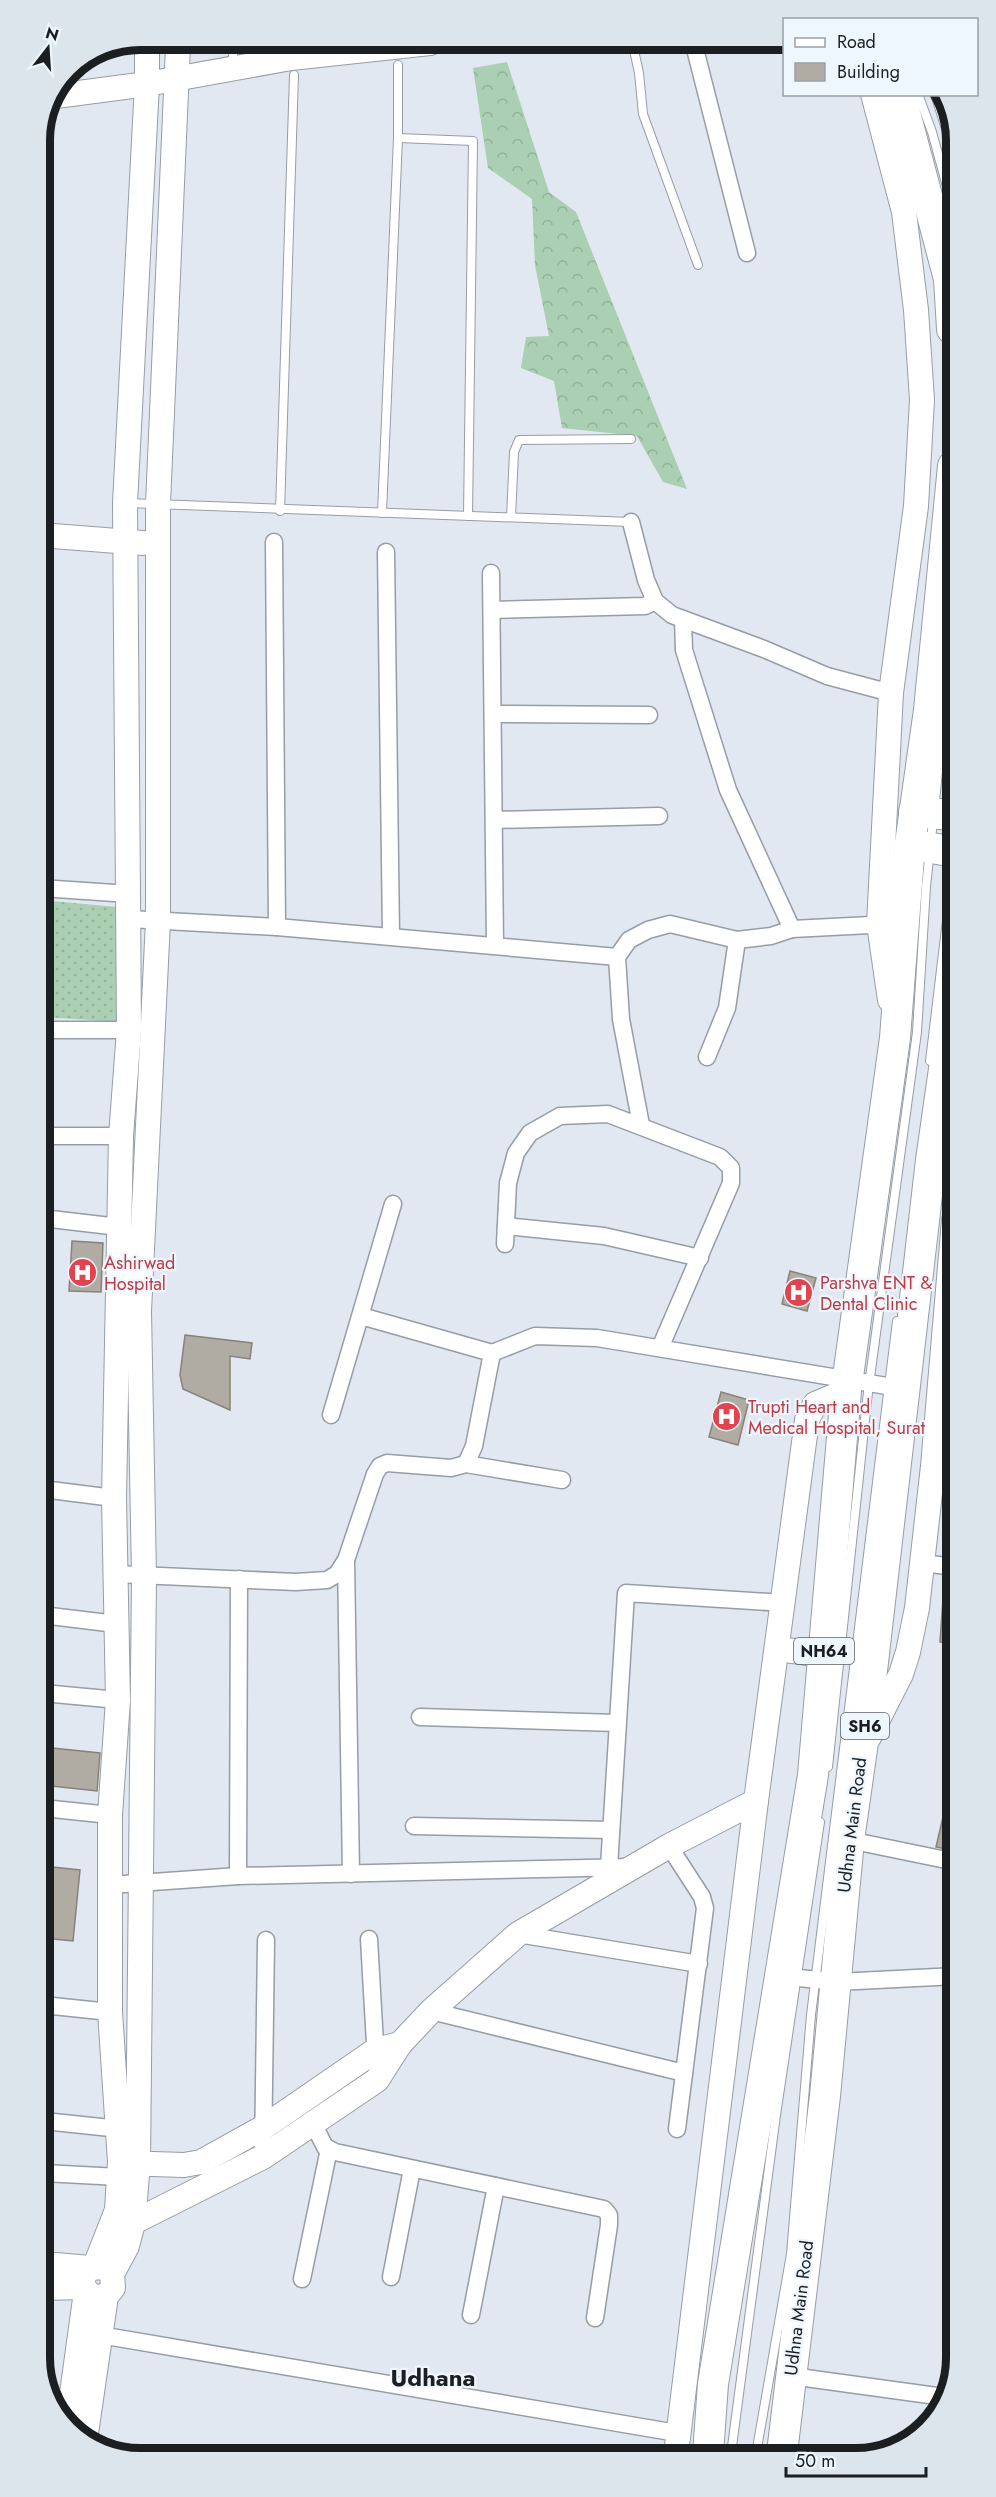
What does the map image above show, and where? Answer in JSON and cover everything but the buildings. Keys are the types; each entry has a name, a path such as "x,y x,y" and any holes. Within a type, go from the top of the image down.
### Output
{"highway":[{"path":"901,96 946,268"},
{"name":"NH64","path":"708,2448 713,2384 788,1978 813,1775 823,1655 895,1038 892,924 937,851 929,710 946,537"},
{"name":"Udhna Main Road","path":"783,2448 826,1981 839,1926 862,1749 897,1388 931,1160 945,1127"}],"main road":[{"path":"931,1160 946,1174"}],"street":[{"path":"50,2287 95,2280 127,2246 133,2223 120,2129 110,2012 110,1885 111,1815 118,1700 114,1497 121,1136 129,1030 125,503 147,50"},
{"path":"70,2414 95,2280 117,2210 126,2168 141,1883 144,1576 139,1311 158,921 157,543 178,50"},
{"path":"62,95 178,79 233,57 291,58 365,50"},
{"path":"695,50 747,253"},
{"path":"641,1125 621,1019 617,957 629,940 648,930 670,924 737,940 771,936 792,929 892,924 891,693 916,506 922,400 916,310 904,212 874,96"},
{"path":"632,522 646,580 656,601 672,615 764,649 827,676 891,693"},
{"path":"50,537 127,544 157,543"},
{"path":"274,542 277,927"},
{"path":"386,552 391,936"},
{"path":"491,573 495,945"},
{"path":"492,610 645,606 656,601"},
{"path":"683,619 684,650 728,790 792,929"},
{"path":"493,714 648,715"},
{"path":"494,820 658,816"},
{"path":"50,889 129,894"},
{"path":"129,919 277,927 617,957"},
{"path":"707,1057 728,1008 737,940"},
{"path":"50,1030 129,1030"},
{"path":"506,1244 508,1183 516,1153 530,1133 560,1116 608,1114 720,1157 731,1168 731,1183 660,1348"},
{"path":"50,1136 121,1136"},
{"path":"331,1414 393,1204"},
{"path":"50,1219 119,1227"},
{"path":"506,1226 604,1236 700,1258"},
{"path":"361,1316 492,1353 535,1336 597,1338 854,1384 897,1388"},
{"path":"466,1464 474,1446 492,1353"},
{"path":"100,2335 676,2443 756,1801 807,1420 815,1404 854,1384"},
{"path":"862,1749 901,1674 908,1652 922,1563 944,1467 946,1418"},
{"path":"116,1574 296,1582 327,1580 337,1574 346,1560 380,1466 387,1463 451,1468 466,1464 562,1480"},
{"path":"50,1490 114,1497"},
{"path":"346,1560 351,1874"},
{"path":"922,1563 946,1566"},
{"path":"238,1876 239,1579"},
{"path":"609,1867 626,1593 784,1603"},
{"path":"50,1616 116,1624"},
{"path":"778,1649 823,1655"},
{"path":"50,1694 118,1700"},
{"path":"420,1717 617,1723"},
{"path":"109,2234 263,2157 314,2125 377,2080 400,2044 431,2011 518,1934 669,1846 756,1801"},
{"path":"50,1809 111,1815"},
{"path":"414,1826 611,1830"},
{"path":"849,1840 946,1860"},
{"path":"669,1846 702,1897 705,1908 677,2129"},
{"path":"110,1885 238,1876 634,1866"},
{"path":"518,1934 699,1964"},
{"path":"369,1939 377,2080"},
{"path":"263,2157 266,1940"},
{"path":"788,1978 826,1981 946,1976"},
{"path":"50,2006 110,2012"},
{"path":"431,2011 684,2073"},
{"path":"50,2173 201,2162 264,2127 376,2050 400,2044"},
{"path":"50,2122 120,2129"},
{"path":"314,2125 320,2140 329,2149 412,2169 604,2209 609,2215 609,2225 595,2318"},
{"path":"302,2279 329,2149"},
{"path":"391,2277 412,2169"},
{"path":"471,2315 496,2186"},
{"path":"50,2266 95,2280"},
{"path":"86,2430 100,2335 95,2280"},
{"path":"791,2376 937,2396"}],"lane":[{"path":"634,50 644,114 698,265"},
{"path":"382,513 398,138 398,65"},
{"path":"280,511 294,75"},
{"path":"919,96 932,132 946,183"},
{"path":"939,104 946,128"},
{"path":"398,138 473,141 468,516"},
{"path":"511,517 514,452 519,440 631,439"},
{"path":"125,503 280,511 632,522"},
{"path":"934,813 946,696"},
{"path":"930,1066 937,851"},
{"path":"828,1773 854,1384 917,1032 937,851"},
{"path":"757,2448 791,2254 796,2167 826,1981 897,1388 898,1316"},
{"path":"732,2448 788,1978 821,1816"}],"green space":[{"path":"507,62 549,192 576,212 687,489 663,482 637,436 562,428 554,381 521,368 526,337 549,336 535,265 532,199 488,168 473,68"},
{"path":"50,901 117,907 123,1022 50,1018"}],"place":[{"name":"Ashirwad Hospital","path":"83,1273"},
{"name":"Parshva ENT & Dental Clinic","path":"799,1293"},
{"name":"Trupti Heart and Medical Hospital, Surat","path":"727,1417"}],"district":[{"name":"Udhana","path":"433,2378"}]}
